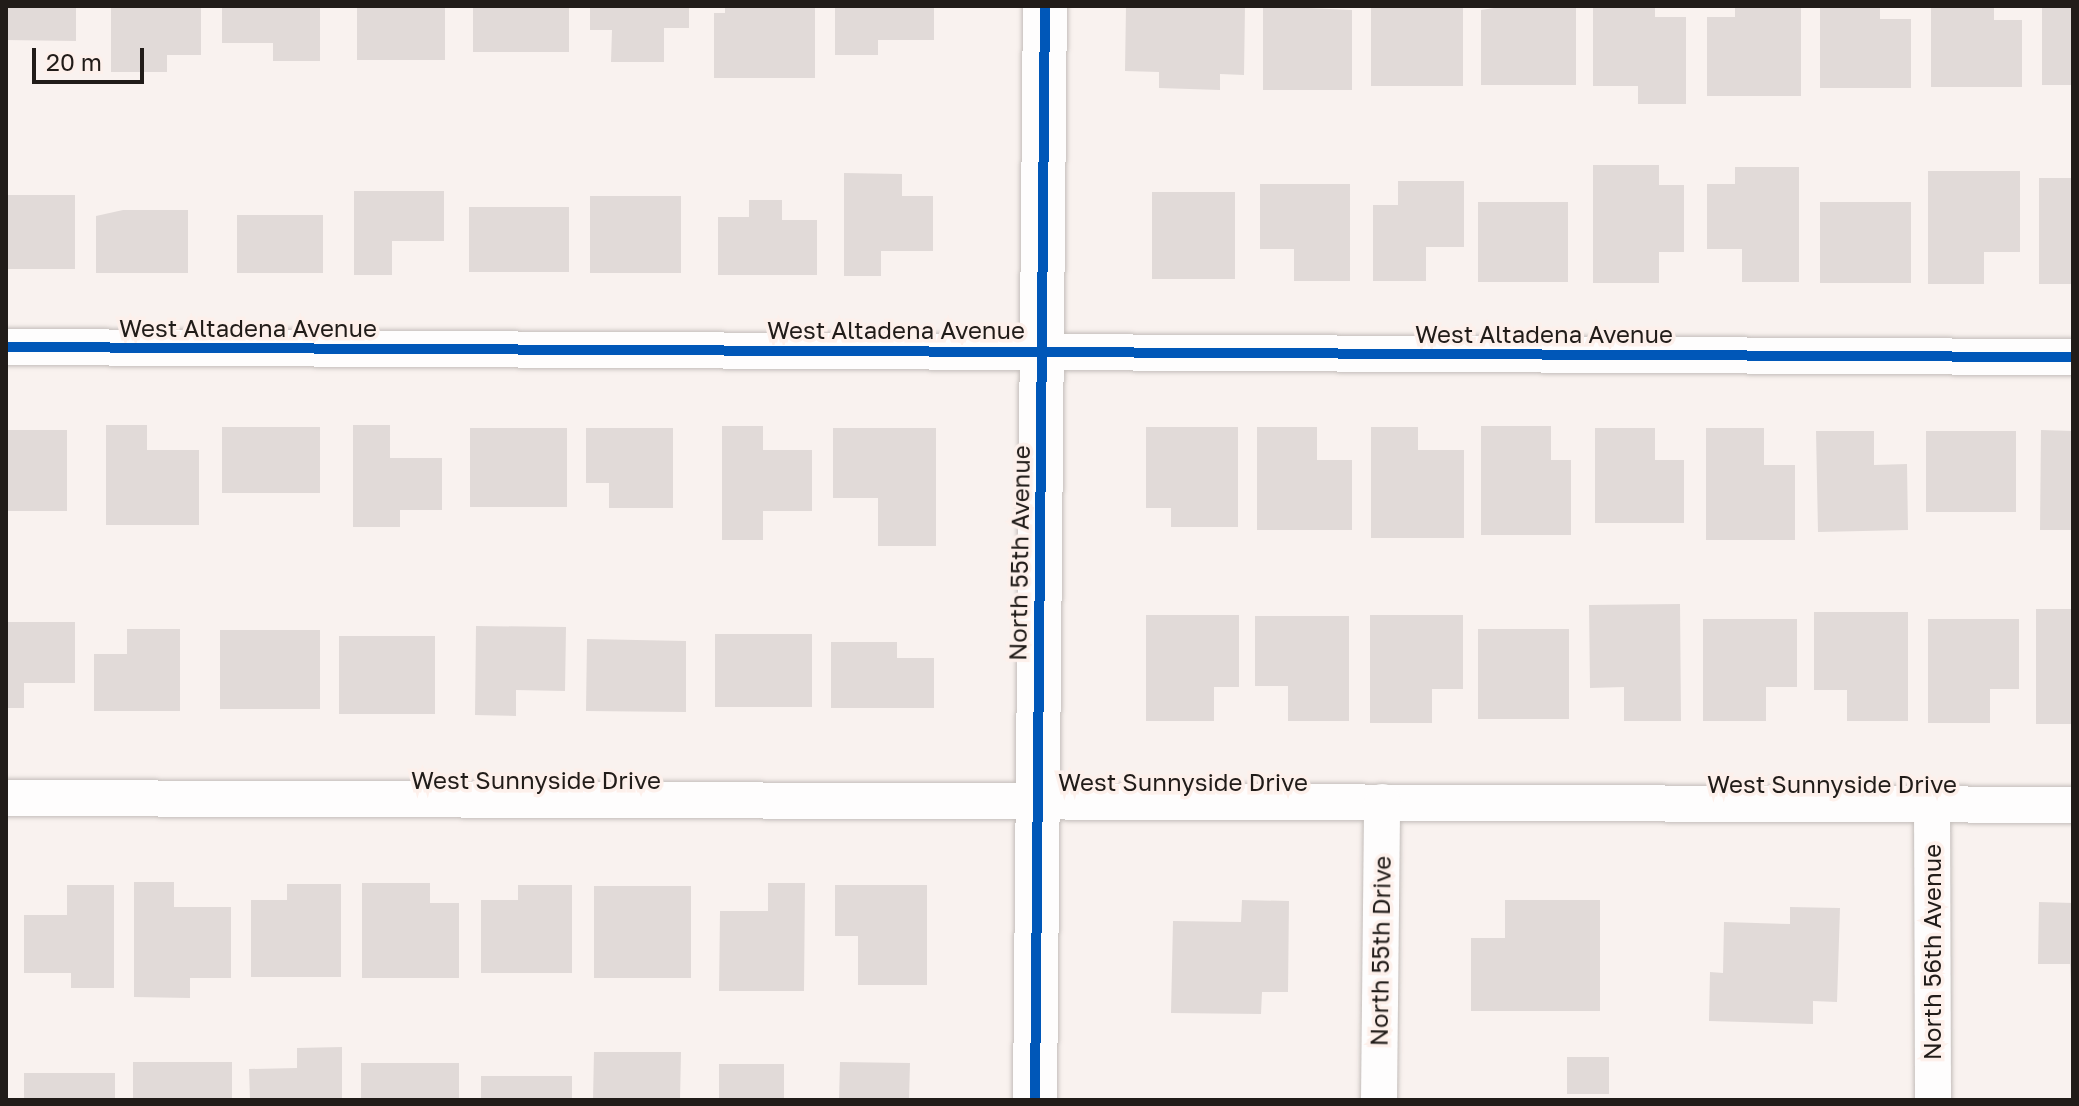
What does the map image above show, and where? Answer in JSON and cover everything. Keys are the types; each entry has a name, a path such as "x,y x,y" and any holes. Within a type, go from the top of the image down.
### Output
{"street":[{"name":"North 55th Avenue","path":"1035,1100 1045,6"},
{"name":"West Altadena Avenue","path":"6,347 2073,357"},
{"name":"West Sunnyside Drive","path":"6,798 2073,805"},
{"name":"North 55th Drive","path":"1379,1099 1382,802"},
{"name":"North 56th Avenue","path":"1932,804 1933,1100"}],"building":[{"path":"6,6 76,6 76,41 6,40"},
{"path":"111,6 201,6 201,55 167,55 167,72 111,72"},
{"path":"222,6 320,6 320,61 273,61 273,43 222,43"},
{"path":"357,6 445,6 445,60 357,60"},
{"path":"473,6 569,6 569,52 473,52"},
{"path":"590,6 689,6 689,28 664,28 664,62 611,62 612,30 590,30"},
{"path":"725,6 815,6 815,78 714,78 714,13 725,13"},
{"path":"835,6 934,6 934,40 878,40 878,55 835,55"},
{"path":"1126,6 1245,6 1244,75 1220,74 1220,90 1159,88 1159,72 1125,71"},
{"path":"1263,6 1352,10 1352,90 1263,90"},
{"path":"1371,6 1463,6 1463,86 1371,86"},
{"path":"1507,6 1576,6 1576,85 1481,85 1481,10"},
{"path":"1593,6 1655,6 1655,17 1686,17 1686,104 1638,104 1638,86 1593,86"},
{"path":"1735,6 1801,6 1801,96 1707,96 1707,17 1735,17"},
{"path":"1820,6 1880,6 1880,19 1911,19 1911,88 1820,88"},
{"path":"1931,6 1994,6 1994,20 2022,20 2022,87 1931,87"},
{"path":"2042,6 2073,6 2073,85 2042,85"},
{"path":"1593,165 1659,165 1659,185 1684,185 1684,252 1659,252 1659,283 1593,283"},
{"path":"1735,167 1799,167 1799,282 1742,282 1742,249 1707,249 1707,184 1735,184"},
{"path":"1928,171 2020,171 2020,252 1984,252 1984,284 1928,284"},
{"path":"844,173 902,174 902,196 933,196 933,251 881,251 881,276 844,276"},
{"path":"2039,178 2073,178 2073,284 2039,284"},
{"path":"1398,181 1464,181 1464,247 1426,247 1426,281 1373,281 1373,205 1398,205"},
{"path":"1260,184 1350,184 1350,281 1294,281 1294,249 1260,249"},
{"path":"354,191 444,191 444,241 392,241 392,275 354,275"},
{"path":"1152,192 1235,192 1235,279 1152,279"},
{"path":"6,195 75,195 75,269 6,269"},
{"path":"590,196 681,196 681,273 590,273"},
{"path":"749,200 782,200 782,220 817,220 817,275 718,275 718,217 749,217"},
{"path":"1478,202 1568,202 1568,282 1478,282"},
{"path":"1820,202 1911,202 1911,283 1820,283"},
{"path":"469,207 569,207 569,272 469,272"},
{"path":"123,210 188,210 188,273 96,273 96,216"},
{"path":"237,215 323,215 323,273 237,273"},
{"path":"106,425 147,425 147,450 199,450 199,525 106,525"},
{"path":"353,425 390,425 390,458 442,458 442,510 400,510 400,527 353,527"},
{"path":"722,426 763,426 763,450 812,450 812,511 763,511 763,540 722,540"},
{"path":"1481,426 1551,426 1551,460 1571,460 1571,535 1481,535"},
{"path":"222,427 320,427 320,493 222,493"},
{"path":"1146,427 1238,427 1238,527 1171,527 1171,508 1146,508"},
{"path":"1257,427 1317,427 1317,460 1352,460 1352,530 1257,530"},
{"path":"1371,427 1418,427 1418,450 1464,450 1464,538 1371,538"},
{"path":"470,428 567,428 567,507 470,507"},
{"path":"586,428 673,428 673,508 609,508 609,483 586,483"},
{"path":"833,428 936,428 936,546 878,546 878,498 833,498"},
{"path":"1595,428 1655,428 1655,460 1684,460 1684,523 1595,523"},
{"path":"1706,428 1764,428 1764,465 1795,465 1795,540 1706,540"},
{"path":"6,430 67,430 67,511 6,511"},
{"path":"2041,430 2073,431 2073,530 2040,530"},
{"path":"1816,431 1874,431 1874,465 1907,464 1908,530 1818,532"},
{"path":"1926,431 2016,431 2016,512 1926,512"},
{"path":"1680,604 1681,721 1624,721 1624,687 1590,688 1589,605"},
{"path":"2036,609 2071,609 2073,724 2036,724"},
{"path":"1814,612 1908,612 1908,721 1847,721 1847,690 1814,690"},
{"path":"1146,615 1239,615 1239,687 1214,687 1214,721 1146,721"},
{"path":"1370,615 1463,615 1463,689 1432,689 1432,723 1370,723"},
{"path":"1255,616 1349,616 1349,721 1288,721 1288,686 1255,686"},
{"path":"1703,619 1797,619 1797,687 1766,687 1766,721 1703,721"},
{"path":"1928,619 2019,619 2019,689 1990,689 1990,723 1928,723"},
{"path":"6,622 75,622 75,683 24,683 24,708 6,708"},
{"path":"476,626 566,627 565,691 516,690 516,716 475,715"},
{"path":"127,629 180,629 180,711 94,711 94,654 127,654"},
{"path":"1478,629 1569,629 1569,719 1478,719"},
{"path":"220,630 320,630 320,709 220,709"},
{"path":"715,634 812,634 812,707 715,707"},
{"path":"339,636 435,636 435,714 339,714"},
{"path":"587,639 686,641 686,712 586,711"},
{"path":"831,642 897,642 897,658 934,658 934,708 831,708"},
{"path":"134,882 174,882 174,907 231,907 231,978 190,978 190,998 134,997"},
{"path":"362,883 430,883 430,903 459,903 459,978 362,978"},
{"path":"768,883 805,883 804,991 719,991 720,911 768,911"},
{"path":"287,884 341,884 341,977 251,977 251,900 287,900"},
{"path":"67,885 114,885 114,988 71,988 71,973 24,973 24,915 67,915"},
{"path":"518,885 572,885 572,973 481,973 481,900 518,900"},
{"path":"835,885 927,885 927,985 858,985 858,936 835,936"},
{"path":"594,886 691,886 691,978 594,978"},
{"path":"1242,900 1289,901 1288,992 1262,992 1261,1014 1171,1013 1173,921 1241,922"},
{"path":"1505,900 1600,900 1600,1011 1471,1011 1471,938 1505,938"},
{"path":"2039,902 2073,903 2073,1043 2070,964 2038,964"},
{"path":"1790,907 1840,908 1837,1002 1813,1001 1813,1024 1709,1021 1710,972 1723,973 1724,922 1790,924"},
{"path":"342,1047 342,1100 250,1100 249,1069 297,1068 297,1048"},
{"path":"594,1052 681,1052 680,1100 593,1100"},
{"path":"1567,1057 1609,1057 1609,1094 1567,1094"},
{"path":"133,1062 232,1062 232,1100 133,1100"},
{"path":"840,1062 910,1063 909,1100 839,1100"},
{"path":"361,1063 459,1063 459,1100 361,1100"},
{"path":"719,1064 784,1064 784,1100 719,1100"},
{"path":"24,1073 115,1073 115,1100 24,1100"},
{"path":"481,1076 572,1076 572,1100 481,1100"}],"cycle path":[{"path":"1035,1100 1045,6"},
{"path":"6,347 2073,357"}]}
